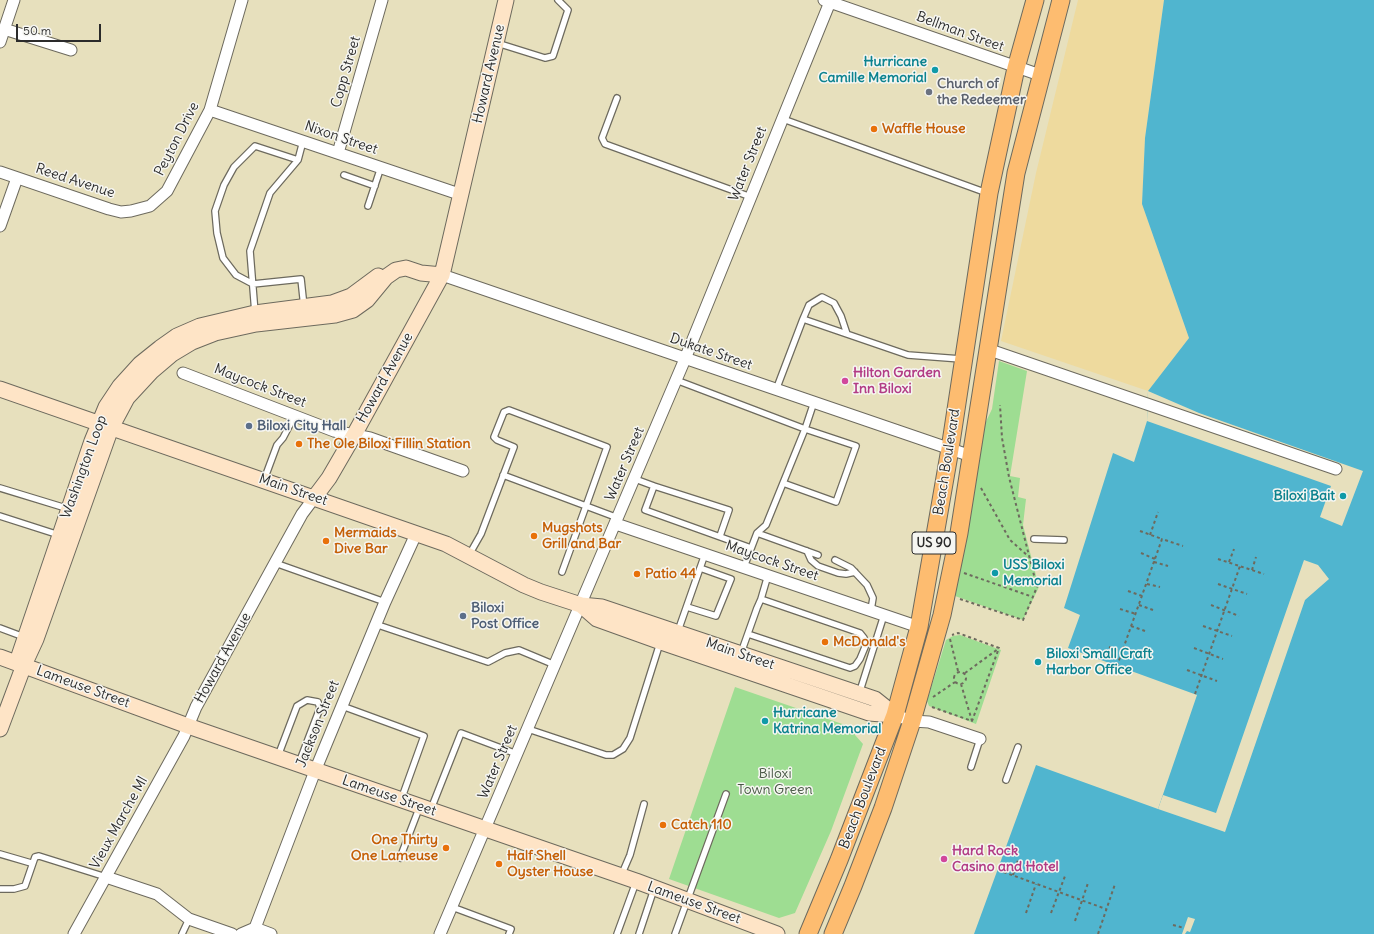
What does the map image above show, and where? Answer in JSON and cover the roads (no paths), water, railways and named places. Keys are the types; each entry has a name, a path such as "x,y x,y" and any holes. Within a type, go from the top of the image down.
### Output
{"main road":[{"name":"Beach Boulevard","path":"808,934 839,860 895,715 919,627 950,449 989,193 1016,68 1035,0"},
{"name":"Beach Boulevard","path":"833,934 883,808 912,721 951,574 1016,173 1060,0"}],"street":[{"path":"0,42 14,0"},
{"name":"Peyton Drive","path":"141,209 150,206 167,191 210,110 242,0"},
{"name":"Copp Street","path":"338,153 382,0"},
{"name":"Howard Avenue","path":"188,726 196,707 302,514 329,478 442,275 462,195 506,0"},
{"name":"Bellman Street","path":"827,1 1016,68 1040,75"},
{"name":"Water Street","path":"440,934 685,359 783,119 827,1"},
{"path":"4,29 72,50"},
{"name":"Nixon Street","path":"210,110 462,195"},
{"name":"Reed Avenue","path":"0,172 109,209 121,212 141,209"},
{"path":"0,226 18,178"},
{"path":"256,319 305,313 335,315 353,310 367,300 386,277 396,270 406,268 422,273 442,275"},
{"name":"Dukate Street","path":"442,275 971,456"},
{"name":"Washington Loop","path":"0,711 20,664 36,639 69,510 105,426 136,387 172,354 192,342 256,319"},
{"name":"Washington Loop","path":"0,729 20,664 25,637 120,386 140,364 177,336 200,326 256,319"},
{"path":"987,349 1336,469"},
{"name":"Maycock Street","path":"183,373 334,431 370,438 463,471"},
{"name":"Main Street","path":"0,389 446,544 524,585 580,606 598,619 661,642 869,713 895,715 912,721 929,722 980,739"},
{"name":"Maycock Street","path":"617,521 705,554 919,627"},
{"name":"Jackson Street","path":"255,928 315,770 385,602 416,534"},
{"name":"Main Street","path":"580,606 602,607 859,694 875,700 895,715"},
{"name":"Lameuse Street","path":"0,657 188,726 636,881 777,934"},
{"name":"Vieux Marche Ml","path":"74,934 188,726"},
{"path":"106,877 157,894 189,919 232,934"},
{"path":"241,934 255,928 271,934"}],"lane":[{"path":"496,43 545,58 553,56 568,10 558,0"},
{"path":"617,98 602,138 605,144 751,197"},
{"path":"783,119 989,193"},
{"path":"256,319 250,251 270,193 298,160 303,141"},
{"path":"298,160 255,146 234,167 224,184 216,211 217,233 223,258 236,275 253,284 301,279 305,313"},
{"path":"368,206 381,168"},
{"path":"344,175 375,186"},
{"path":"776,390 809,305 822,297 834,303 841,316 846,334"},
{"path":"803,319 908,355 963,360"},
{"path":"676,380 805,429 856,446 836,502 783,484"},
{"path":"744,567 757,533 766,525 805,429 814,402"},
{"path":"469,555 481,534 514,446 497,440 494,436 504,412 509,410 607,447 562,572"},
{"path":"264,480 277,445 283,438 294,415"},
{"path":"503,475 586,506 617,521"},
{"path":"635,479 729,510 720,536"},
{"path":"654,486 645,510 751,548"},
{"path":"0,488 69,510"},
{"path":"0,516 62,540"},
{"path":"757,533 818,555"},
{"path":"1034,540 1064,540"},
{"path":"807,551 811,560 818,566 842,573 855,572"},
{"path":"678,633 705,554"},
{"path":"835,560 855,572 871,591 873,598 871,610"},
{"path":"275,563 385,602"},
{"path":"687,607 716,616 731,578 700,568"},
{"path":"736,668 768,575"},
{"path":"761,599 860,633 864,638 875,642"},
{"path":"859,694 884,615"},
{"path":"376,624 488,662 504,653 519,650 555,665"},
{"path":"0,628 25,637"},
{"path":"748,634 850,668 855,666 860,659 865,647 864,638"},
{"path":"528,729 606,755 613,755 622,749 630,738 661,642"},
{"path":"278,756 297,706 307,700 318,702 320,708 299,764"},
{"path":"342,706 424,736 401,800"},
{"path":"400,858 461,733 517,754"},
{"path":"970,767 980,739"},
{"path":"1006,780 1018,747"},
{"path":"675,934 726,794"},
{"path":"621,876 630,855 644,804"},
{"path":"0,854 31,864"},
{"path":"0,889 14,889 25,886 31,864 35,857 39,856 106,877"},
{"path":"617,934 636,881"},
{"path":"639,934 655,888"},
{"path":"452,907 510,929 509,934"},
{"path":"182,934 189,919"}],"water":[{"path":"1164,0 1374,0 1374,934 974,934 1036,765 1158,809 1197,695 1068,648 1080,615 1064,608 1113,453 1134,462 1147,421 1148,391 1189,338 1142,204 1145,138"}],"place":[{"name":"Hurricane Camille Memorial","path":"935,70"},
{"name":"Church of the Redeemer","path":"929,92"},
{"name":"Waffle House","path":"874,129"},
{"name":"Hilton Garden Inn Biloxi","path":"845,381"},
{"name":"Biloxi City Hall","path":"249,426"},
{"name":"The Ole Biloxi Fillin Station","path":"299,444"},
{"name":"Biloxi Bait","path":"1343,496"},
{"name":"Mugshots Grill and Bar","path":"534,536"},
{"name":"Mermaids Dive Bar","path":"326,541"},
{"name":"USS Biloxi Memorial","path":"995,573"},
{"name":"Patio 44","path":"637,574"},
{"name":"Biloxi Post Office","path":"463,616"},
{"name":"McDonald's","path":"825,642"},
{"name":"Biloxi Small Craft Harbor Office","path":"1038,662"},
{"name":"Hurricane Katrina Memorial","path":"765,721"},
{"name":"Catch 110","path":"663,825"},
{"name":"One Thirty One Lameuse","path":"446,848"},
{"name":"Hard Rock Casino and Hotel","path":"944,859"},
{"name":"Half Shell Oyster House","path":"499,864"}],"park label":[{"name":"Biloxi Town Green","path":"775,782"}]}
